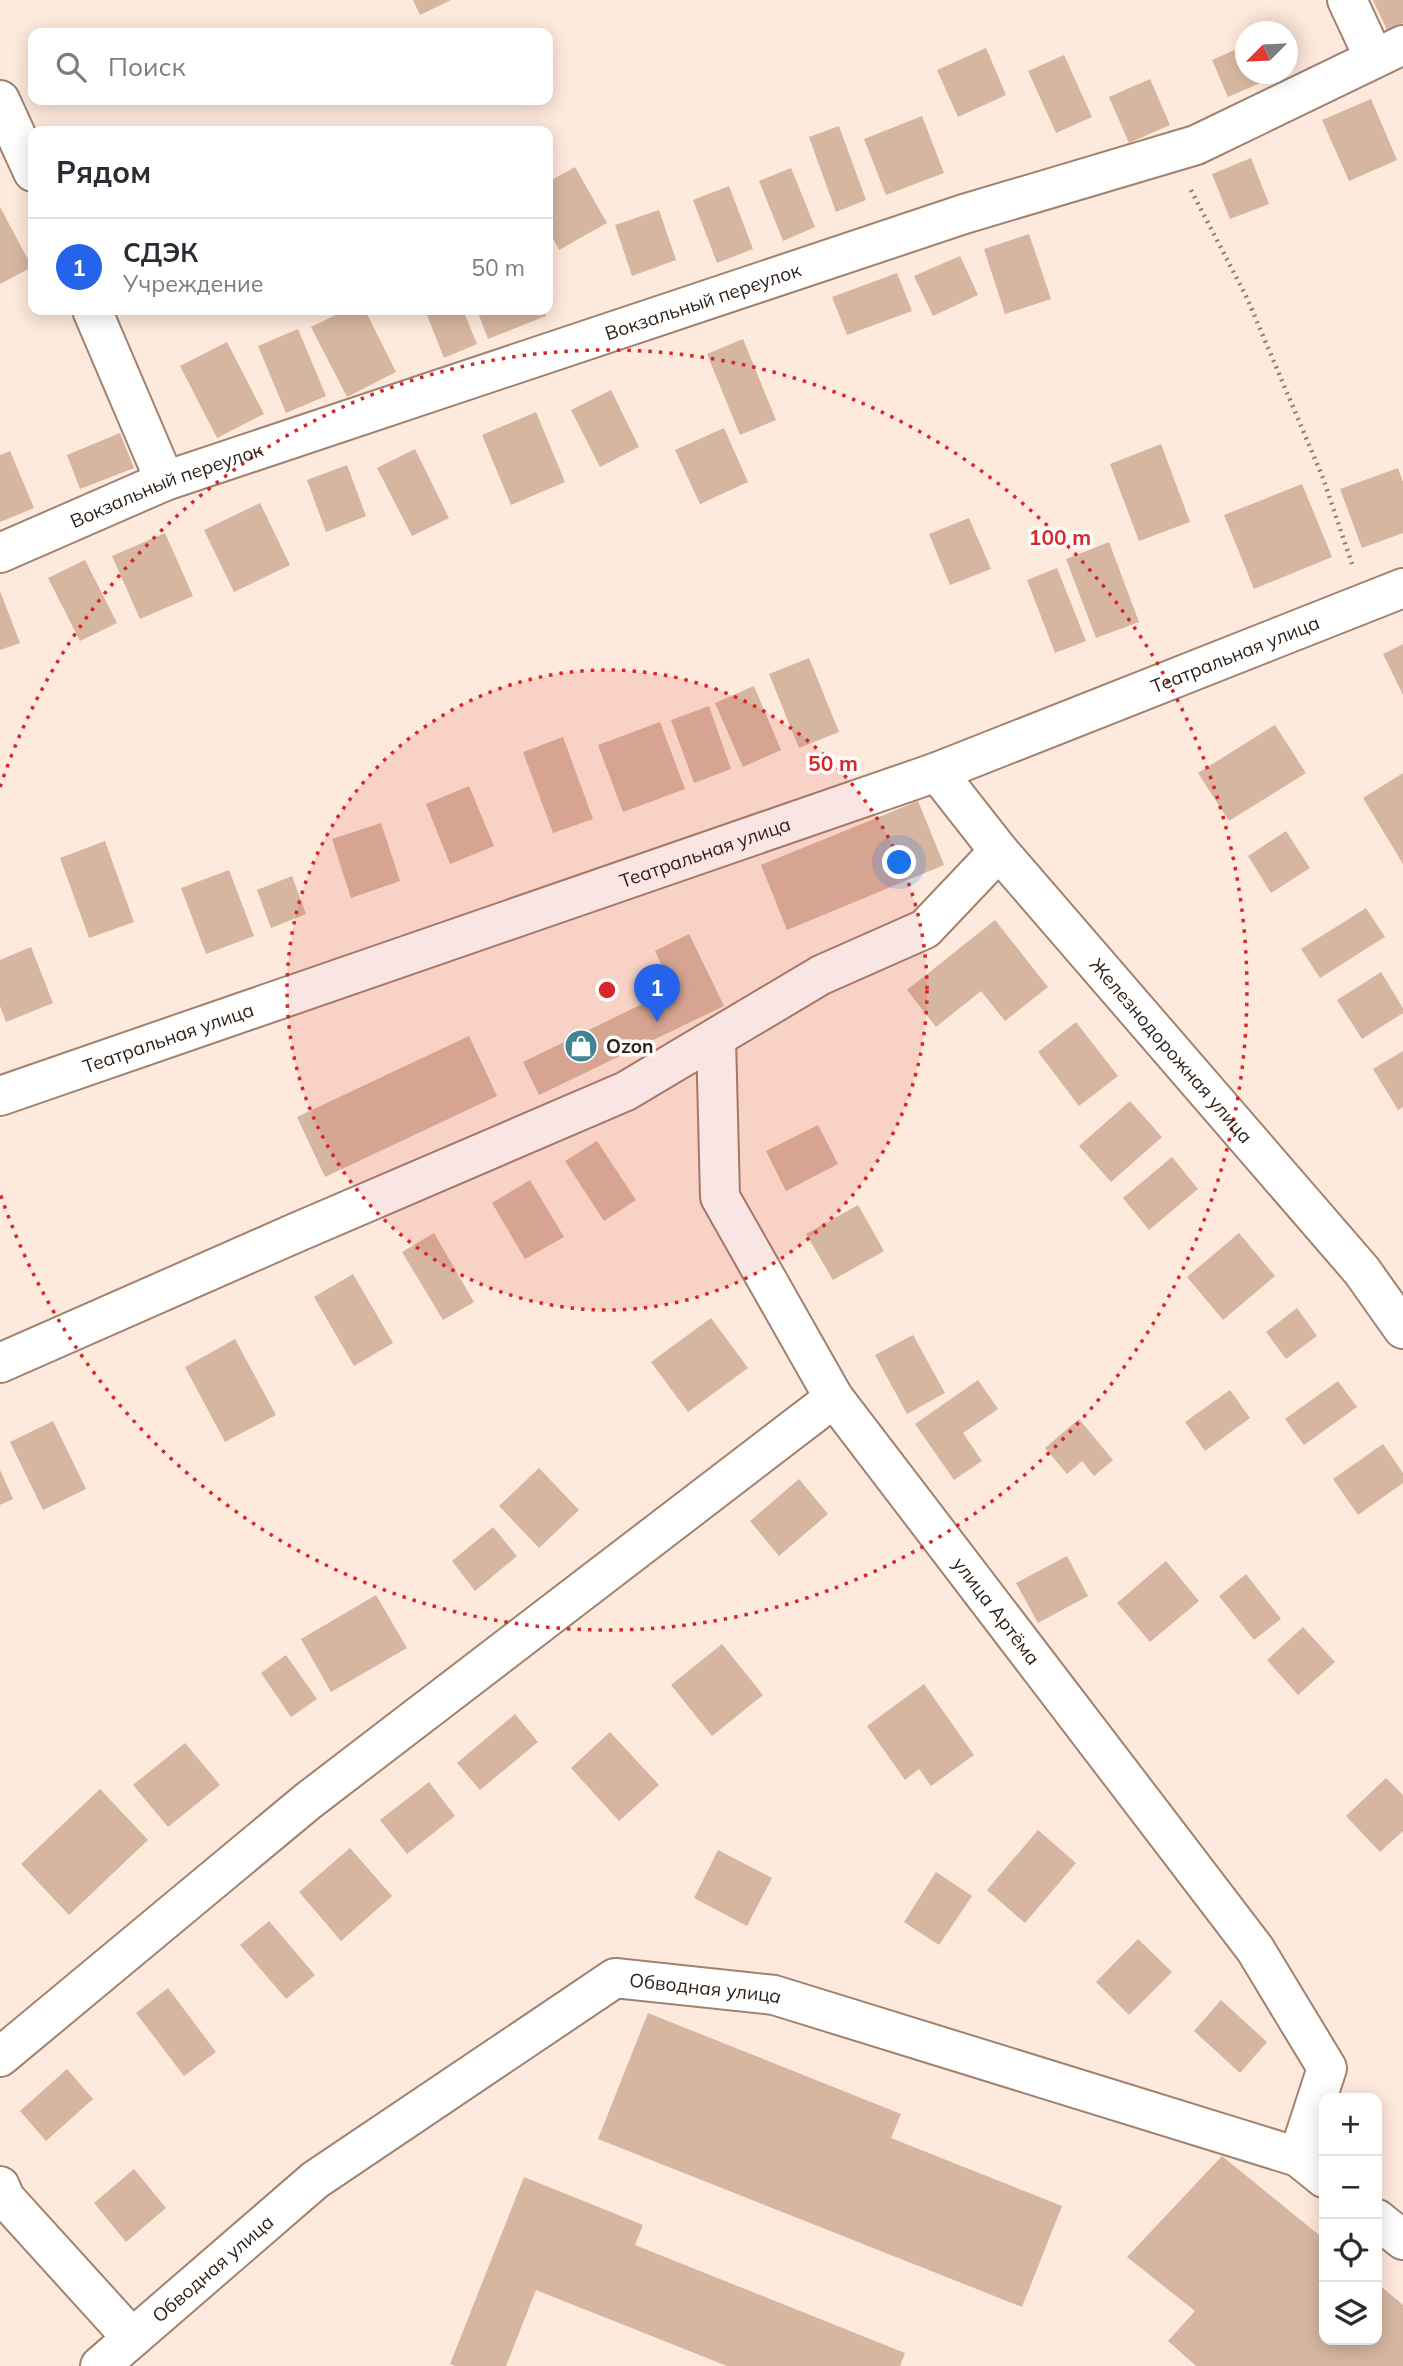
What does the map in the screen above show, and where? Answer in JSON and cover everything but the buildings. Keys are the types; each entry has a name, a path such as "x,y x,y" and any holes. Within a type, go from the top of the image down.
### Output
{"street":[{"path":"1347,0 1389,51"},
{"name":"Вокзальный переулок","path":"0,553 165,481 964,214 1196,145 1389,51"},
{"path":"0,100 28,161"},
{"path":"94,315 165,481"},
{"name":"Театральная улица","path":"0,1097 937,772 1366,605 1403,588"},
{"name":"Железнодорожная улица","path":"937,772 999,852 1362,1271 1403,1329"},
{"path":"0,1363 626,1091 821,975 925,929 999,852"},
{"name":"улица Артёма","path":"716,1038 720,1196 834,1398 1255,1949 1327,2068 1311,2167"},
{"path":"0,2057 308,1801 834,1398"},
{"name":"Обводная улица","path":"100,2366 315,2180 615,1978 774,1995 1178,2122 1311,2167"},
{"path":"0,2186 5,2198 132,2338"},
{"path":"1382,2223 1403,2240"}],"path":[{"path":"1177,151 1192,194 1247,298 1323,478 1366,605"}],"place":[{"name":"СДЭК","path":"657,1022"},
{"name":"Ozon","path":"581,1046"}]}
